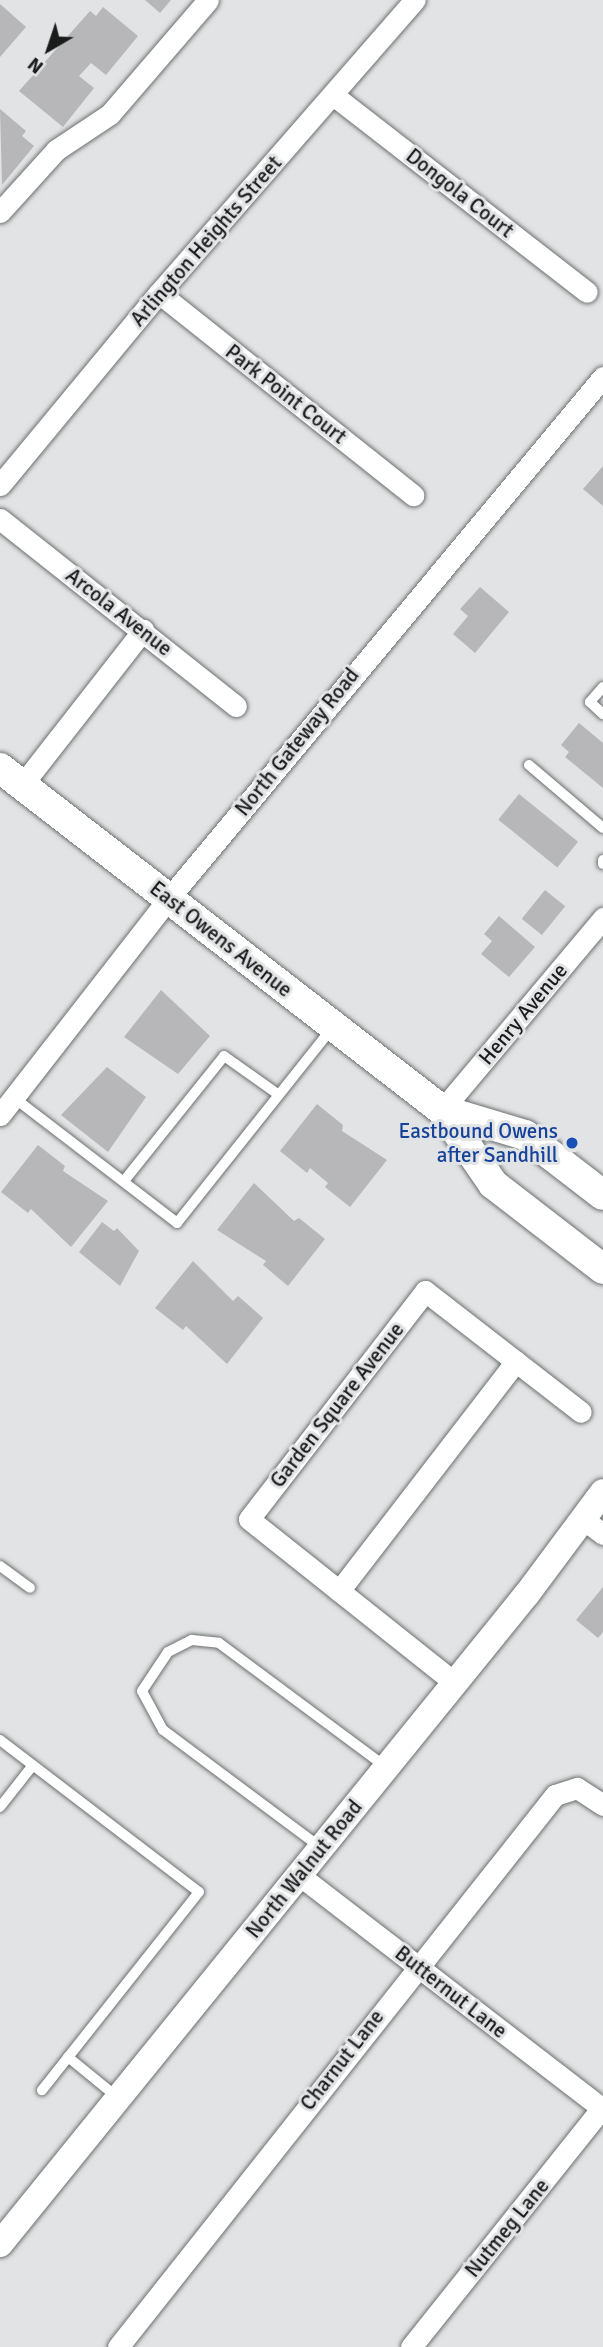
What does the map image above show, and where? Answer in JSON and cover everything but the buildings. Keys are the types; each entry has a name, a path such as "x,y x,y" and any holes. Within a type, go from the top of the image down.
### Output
{"main road":[{"name":"East Owens Avenue","path":"11,776 442,1110 493,1184 603,1269"},
{"name":"East Owens Avenue","path":"442,1110 525,1135 603,1195"}],"street":[{"path":"0,212 56,149 110,114 208,0"},
{"name":"Arlington Heights Street","path":"0,485 159,293 415,0"},
{"name":"Dongola Court","path":"333,94 587,292"},
{"name":"Park Point Court","path":"159,293 413,495"},
{"name":"North Gateway Road","path":"0,1115 169,898 603,377"},
{"name":"Arcola Avenue","path":"0,519 236,706"},
{"path":"11,776 143,630"},
{"name":"Henry Avenue","path":"442,1110 603,918"},
{"name":"Garden Square Avenue","path":"455,1684 249,1519 425,1291 581,1412"},
{"path":"339,1591 516,1361"},
{"name":"North Walnut Road","path":"0,2244 386,1767 593,1526 603,1492"},
{"name":"Charnut Lane","path":"118,2347 416,1965 555,1795 577,1788 603,1805"},
{"name":"Butternut Lane","path":"299,1875 603,2109"},
{"name":"Nutmeg Lane","path":"411,2347 603,2109"}],"lane":[{"path":"603,687 590,702 603,714"},
{"path":"529,765 603,828"},
{"path":"13,1097 177,1223 334,1026"},
{"path":"124,1181 225,1056 279,1095"},
{"path":"0,1566 30,1588"},
{"path":"321,1848 163,1730 142,1691 168,1652 192,1640 219,1643 386,1767"},
{"path":"0,1740 199,1892 41,2090"},
{"path":"0,1807 33,1765"},
{"path":"68,2057 118,2098"}],"place":[{"name":"Eastbound Owens after Sandhill","path":"572,1143"}]}
